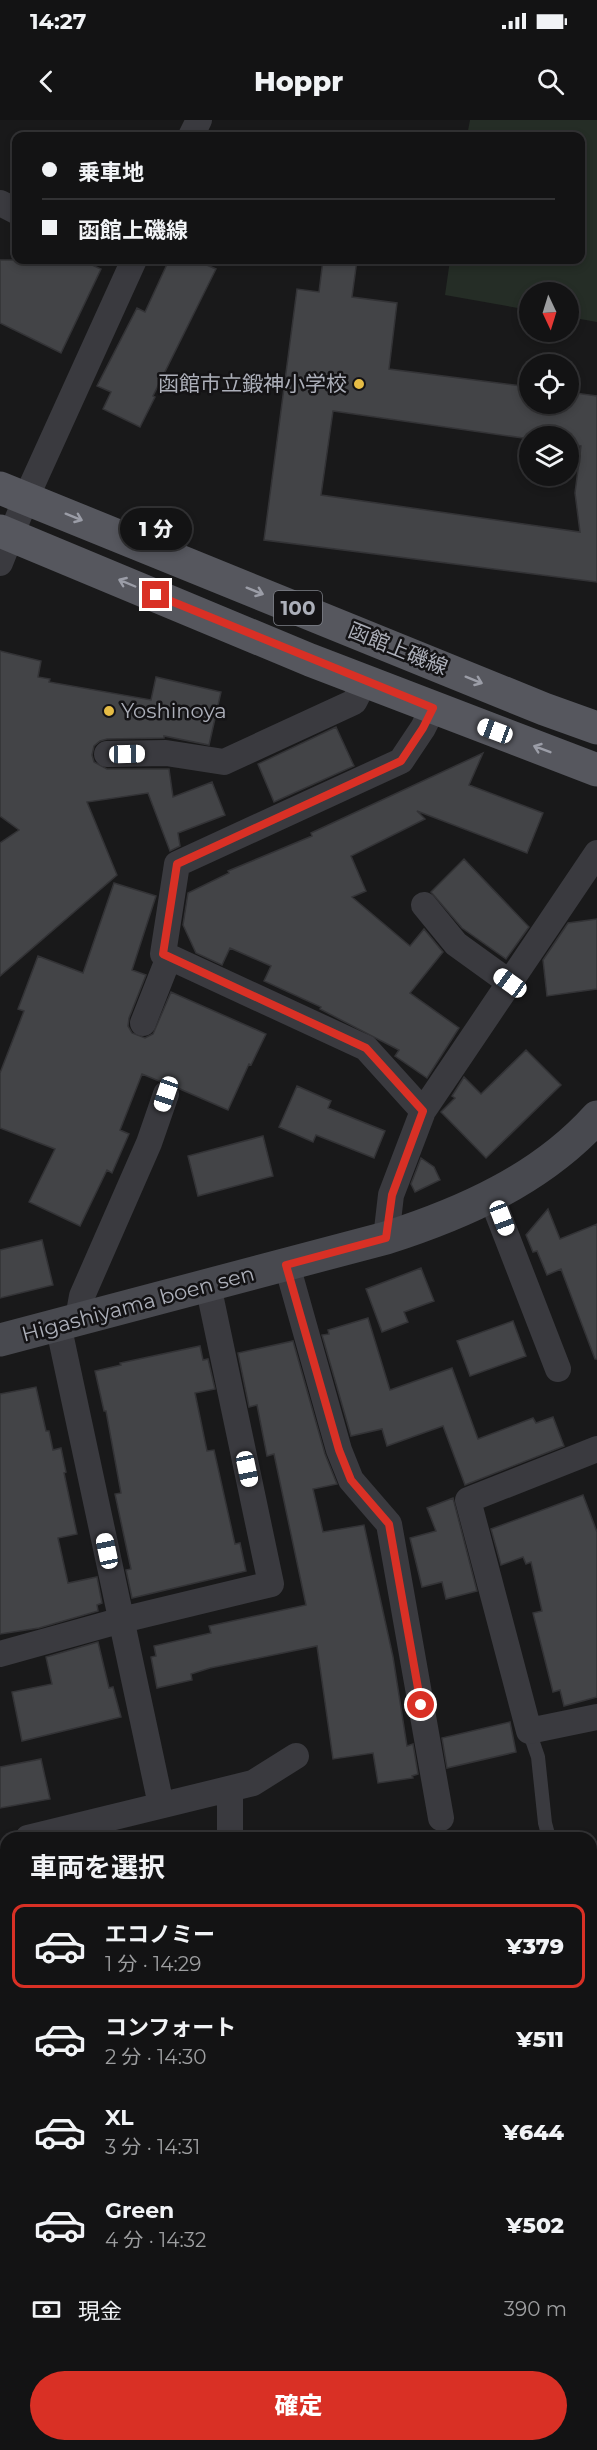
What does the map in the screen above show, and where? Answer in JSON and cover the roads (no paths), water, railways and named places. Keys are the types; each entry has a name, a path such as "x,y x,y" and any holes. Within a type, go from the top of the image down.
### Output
{"main road":[{"name":"函館上磯線","path":"13,493 544,709 597,728"},
{"name":"函館上磯線","path":"4,543 597,770"}],"street":[{"path":"4,543 13,493 126,264"},
{"path":"107,754 166,753 224,762 354,702 365,681"},
{"path":"423,1111 366,1048 163,954 177,864 401,761 433,708"},
{"path":"386,1238 392,1195 423,1111 597,854"},
{"path":"424,905 456,944 510,983"},
{"path":"143,1023 169,957"},
{"path":"161,1805 122,1620 68,1321 82,1296 150,1143 166,1094"},
{"name":"Higashiyama boen sen","path":"0,1340 386,1238 432,1223 491,1196 540,1168 567,1147 597,1117"},
{"path":"491,1196 558,1369"},
{"path":"286,1265 339,1450 351,1480 389,1524 441,1818"},
{"path":"0,1654 122,1620 271,1584 208,1285"},
{"path":"597,1449 468,1500 529,1731 597,1718"},
{"path":"52,1832 253,1784 296,1756"},
{"path":"230,1789 230,1832"}],"lane":[{"path":"529,1731 538,1757 547,1832"}],"place":[{"name":"函館市立鍛神小学校","path":"359,384"},
{"name":"Yoshinoya","path":"109,711"}]}
